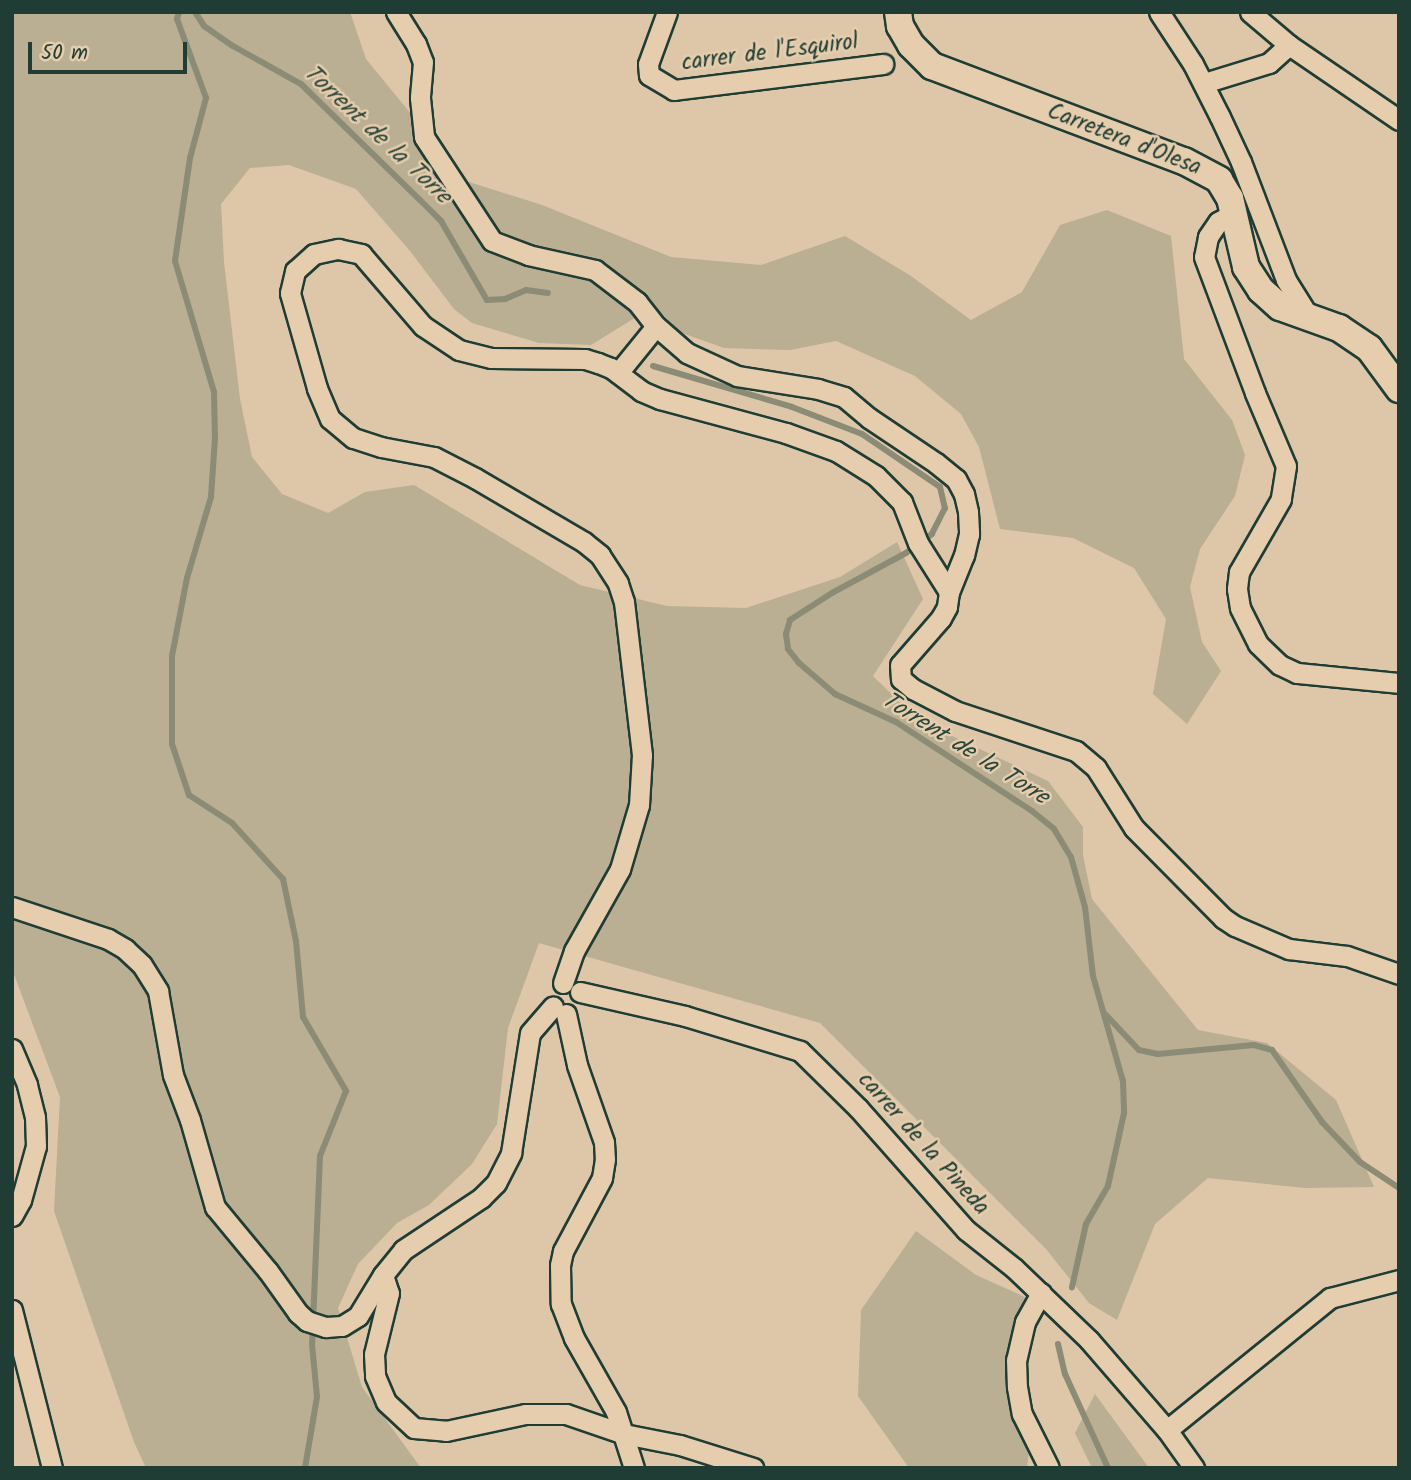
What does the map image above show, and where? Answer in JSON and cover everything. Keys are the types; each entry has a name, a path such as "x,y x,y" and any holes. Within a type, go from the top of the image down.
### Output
{"street":[{"path":"396,12 416,44 423,62 420,98 424,137 492,241 528,256 595,270 636,302 656,326 687,353 725,372 750,379 818,389 844,397 956,480 964,494 969,534 964,555 948,592 947,607 941,618 900,665 901,679 913,689 978,720 1076,751 1096,768 1134,828 1223,918 1235,926 1289,949 1347,956 1399,974"},
{"name":"carrer de l'Esquirol","path":"667,12 648,64 649,75 674,90 883,64"},
{"name":"Carretera d'Olesa","path":"898,12 900,26 911,45 933,66 1204,170 1219,180 1230,198 1247,267 1261,290 1280,307 1339,328 1368,348 1388,370 1399,388"},
{"path":"1159,12 1204,83 1241,162 1286,281 1310,317"},
{"path":"1250,12 1289,45 1399,120"},
{"path":"1204,83 1269,63 1289,45"},
{"path":"1233,214 1218,222 1208,237 1204,257 1255,393 1286,466 1281,499 1239,572 1237,589 1240,608 1258,644 1280,665 1297,673 1399,684"},
{"path":"12,907 108,939 135,957 151,978 163,1009 173,1075 190,1121 215,1207 268,1271 298,1313 318,1325 342,1326 358,1316 383,1275 403,1250 481,1198 506,1168 516,1131 522,1067 530,1033 559,1010 579,1007 572,987 575,951 620,869 639,805 642,755 624,602 618,583 600,555 584,542 434,457 381,447 353,438 330,419 293,308 291,282 303,261 314,254 327,250 351,250 371,264 423,327 458,350 491,358 584,359 618,373 641,391 683,408 786,433 836,452 891,488 902,502 918,542 948,592"},
{"path":"618,373 656,326"},
{"name":"carrer de la Pineda","path":"572,987 685,1016 800,1051 858,1108 966,1230 1041,1293 1089,1340 1167,1430 1194,1468"},
{"path":"559,1010 604,1142 606,1159 602,1178 563,1251 560,1265 561,1304 574,1338 603,1385 624,1434 634,1468"},
{"path":"12,1049 27,1085 35,1117 36,1146 21,1200 12,1216"},
{"path":"383,1275 389,1293 374,1354 374,1376 386,1402 406,1423 432,1432 547,1413 586,1419 624,1434 680,1445 753,1468"},
{"path":"1167,1430 1330,1298 1399,1280"},
{"path":"1041,1293 1025,1322 1016,1360 1017,1387 1022,1414 1049,1468"},
{"path":"12,1310 52,1468"}],"shaded area":[{"path":"12,12 350,12 366,59 466,181 542,205 671,257 761,265 845,236 911,276 971,320 1022,292 1060,225 1107,210 1171,236 1184,359 1232,420 1245,455 1235,496 1200,549 1190,587 1202,642 1221,671 1187,724 1153,694 1166,619 1134,568 1073,538 1000,529 979,447 961,414 915,376 836,341 790,350 724,348 682,333 654,306 591,345 539,343 472,323 454,309 410,251 356,189 289,165 250,168 221,204 224,262 240,399 252,457 282,494 328,513 365,492 414,485 580,585 667,606 746,608 840,577 897,542 923,599 873,676 918,720 1048,781 1083,827 1083,855 1092,899 1198,1030 1267,1043 1336,1100 1374,1187 1305,1188 1208,1178 1155,1224 1117,1320 1089,1303 1046,1249 820,1023 539,943 508,1028 497,1124 472,1164 429,1205 397,1223 358,1264 338,1308 362,1387 421,1468 146,1468 134,1442 54,1211 60,1097 12,969"},
{"path":"916,1231 976,1275 1025,1297 1012,1327 1009,1401 1031,1437 1027,1468 909,1468 858,1396 861,1310"},
{"path":"1095,1394 1149,1468 1092,1468 1075,1433"}],"waterway":[{"path":"179,12 177,19 206,98 190,158 175,261 214,392 215,438 211,497 187,578 172,656 172,744 189,795 232,823 283,879 296,941 303,1017 346,1091 320,1156 312,1344 317,1397 305,1468"},
{"name":"Torrent de la Torre","path":"195,12 204,26 233,46 301,84 420,200 441,221 487,300 505,299 526,290 548,293"},
{"name":"Torrent de la Torre","path":"653,366 792,407 862,434 940,487 945,508 932,534 906,553 832,593 790,620 786,634 788,649 799,663 835,694 896,722 1032,811 1054,829 1071,857 1085,907 1093,976 1123,1081 1124,1113 1108,1186 1086,1224 1072,1287"},
{"path":"1106,1015 1139,1050 1158,1054 1254,1045 1272,1050 1322,1122 1360,1162 1399,1188"},
{"name":"Torrent de la Torre","path":"1058,1344 1065,1374 1108,1468"}]}
